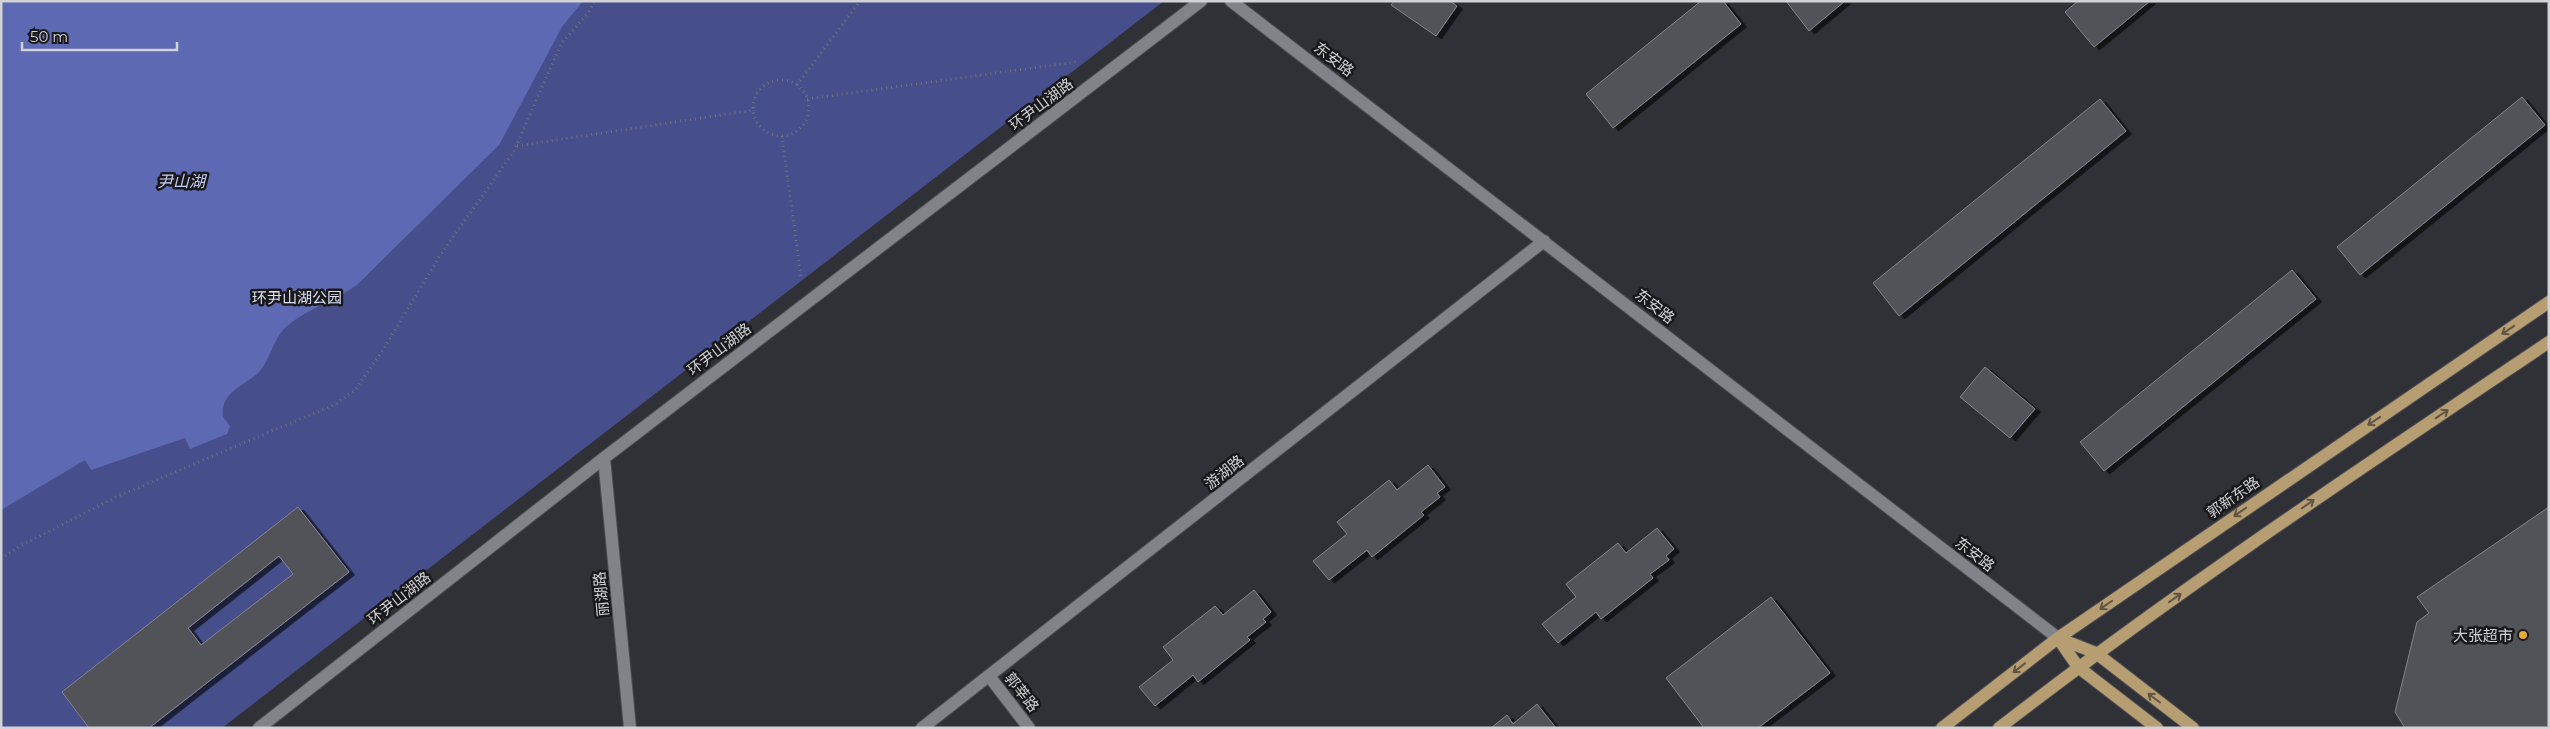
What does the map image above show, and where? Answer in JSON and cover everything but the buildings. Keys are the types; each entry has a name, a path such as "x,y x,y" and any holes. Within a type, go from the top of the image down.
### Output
{"main road":[{"name":"郭新东路","path":"1942,728 2058,638 2549,302"},
{"path":"1999,728 2078,667 2327,491 2549,342"},
{"name":"东安路","path":"2058,638 2096,654 2193,728"},
{"name":"东安路","path":"2058,638 2078,667 2158,728"}],"street":[{"name":"环尹山湖路","path":"260,728 604,458 1202,1"},
{"name":"东安路","path":"1232,1 2058,638"},
{"name":"游湖路","path":"922,728 1544,241"},
{"name":"丽湖路","path":"604,458 630,728"},
{"name":"郭莘路","path":"989,676 1029,728"}],"path":[{"path":"1,559 20,546 116,498 336,404 355,390 439,257 516,146 561,44 589,12 594,1"},
{"path":"797,84 860,1"},
{"path":"807,99 1076,62"},
{"path":"775,80 786,80 797,84 807,99 808,116 803,126 794,133 782,136 770,134 761,127 755,117 754,110 757,94 764,85 775,80"},
{"path":"516,146 754,110"},
{"path":"782,136 801,276"}],"green space":[{"name":"环尹山湖公园","path":"1,1 1164,1 222,728 1,728"}],"water":[{"name":"尹山湖","path":"1,1 583,1 562,27 499,145 358,284 293,321 285,328 257,374 228,396 223,409 223,417 230,426 227,434 190,449 185,438 91,470 85,460 1,510"}],"place":[{"name":"大张超市","path":"2523,635"}]}
